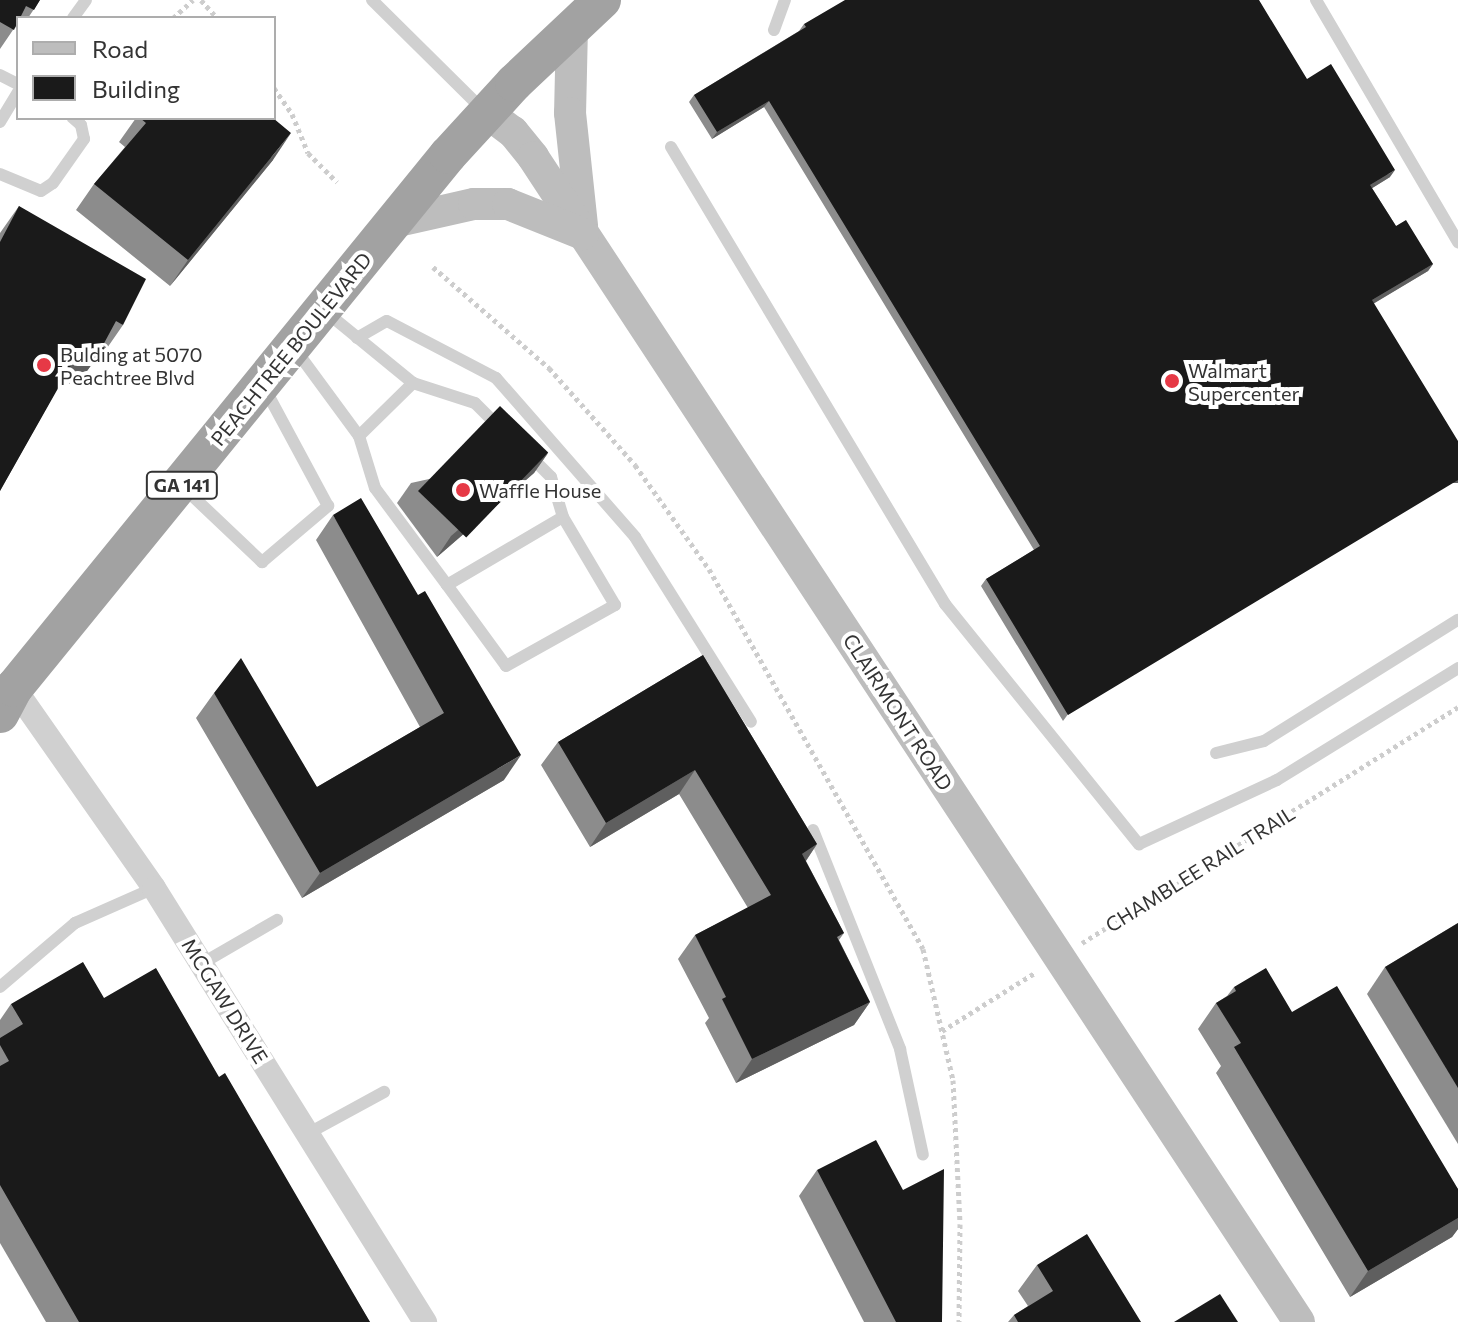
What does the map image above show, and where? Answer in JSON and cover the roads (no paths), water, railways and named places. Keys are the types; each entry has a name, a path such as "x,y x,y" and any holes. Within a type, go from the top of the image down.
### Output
{"highway":[{"name":"PEACHTREE BOULEVARD","path":"5,694 181,486 486,112 602,0"}],"main road":[{"path":"572,27 570,113 586,238"},
{"name":"CLAIRMONT ROAD","path":"486,112 523,143 1299,1322"},
{"path":"394,222 474,204 508,204 586,238"}],"street":[{"name":"MCGAW DRIVE","path":"5,694 154,888 425,1322"}],"lane":[{"path":"372,0 486,112"},
{"path":"774,30 785,0"},
{"path":"1316,0 1458,242"},
{"path":"0,122 16,95"},
{"path":"0,174 41,191 53,183 84,139 81,125 75,120"},
{"path":"671,147 945,604 1139,844 1277,780 1458,668"},
{"path":"323,309 413,383 475,403 507,434"},
{"path":"357,338 387,321 496,378 635,537 751,722"},
{"path":"293,346 359,436 375,488 506,666 615,605 563,517 551,477 518,445"},
{"path":"359,436 413,383"},
{"path":"181,486 262,562 328,506 263,384"},
{"path":"447,585 563,517"},
{"path":"1216,753 1264,741 1458,620"},
{"path":"813,830 900,1049 923,1155"},
{"path":"0,987 75,923 154,888"},
{"path":"201,964 277,920"},
{"path":"307,1134 384,1092"}],"place":[{"name":"Bulding at 5070 Peachtree Blvd","path":"44,365"},
{"name":"Walmart Supercenter","path":"1172,381"},
{"name":"Waffle House","path":"463,490"}]}
